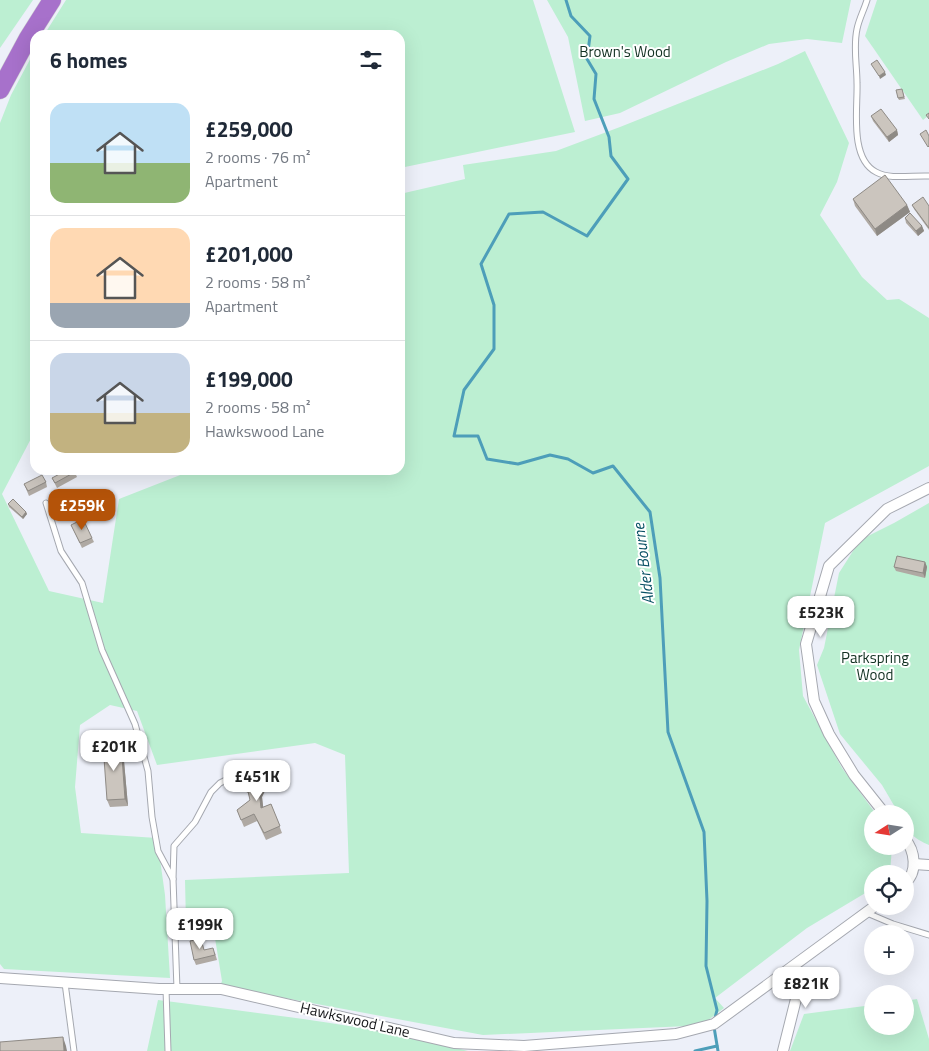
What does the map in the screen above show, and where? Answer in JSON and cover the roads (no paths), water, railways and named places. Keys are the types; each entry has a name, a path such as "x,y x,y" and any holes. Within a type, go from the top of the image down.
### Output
{"highway":[{"path":"33,30 52,0"},
{"path":"0,90 30,35"}],"street":[{"path":"878,805 854,775 829,734 814,701 806,644 829,566 887,509 929,488"},
{"path":"911,855 914,864 929,865"},
{"name":"Hawkswood Lane","path":"0,978 177,990 221,989 454,1043 524,1046 676,1034 714,1024 864,915"},
{"path":"783,1051 797,995 784,974"}],"lane":[{"path":"867,0 857,30 855,52 858,100 857,138 864,160 876,172 896,177 929,176"},
{"path":"46,504 61,550 82,583 102,650 135,724 148,772 152,817 158,851 172,879"},
{"path":"177,990 172,879 174,846 195,822 211,792 228,778"},
{"path":"879,915 893,924 929,934"},
{"path":"65,983 74,1051"},
{"path":"166,989 168,1051"}],"waterway":[{"name":"Alder Bourne","path":"566,0 571,16 590,36 587,59 596,74 594,99 609,137 611,156 628,179 587,236 543,212 509,214 481,264 494,305 494,349 464,390 454,436 478,436 487,459 518,464 550,455 568,459 593,473 613,466 650,512 660,578 668,732 704,832 707,901 706,966 717,1010 715,1018"},
{"name":"Alder Bourne","path":"714,1027 718,1051"},
{"path":"695,1051 717,1046"}],"park label":[{"name":"Brown's Wood","path":"625,52"},
{"name":"Parkspring Wood","path":"875,666"}]}
